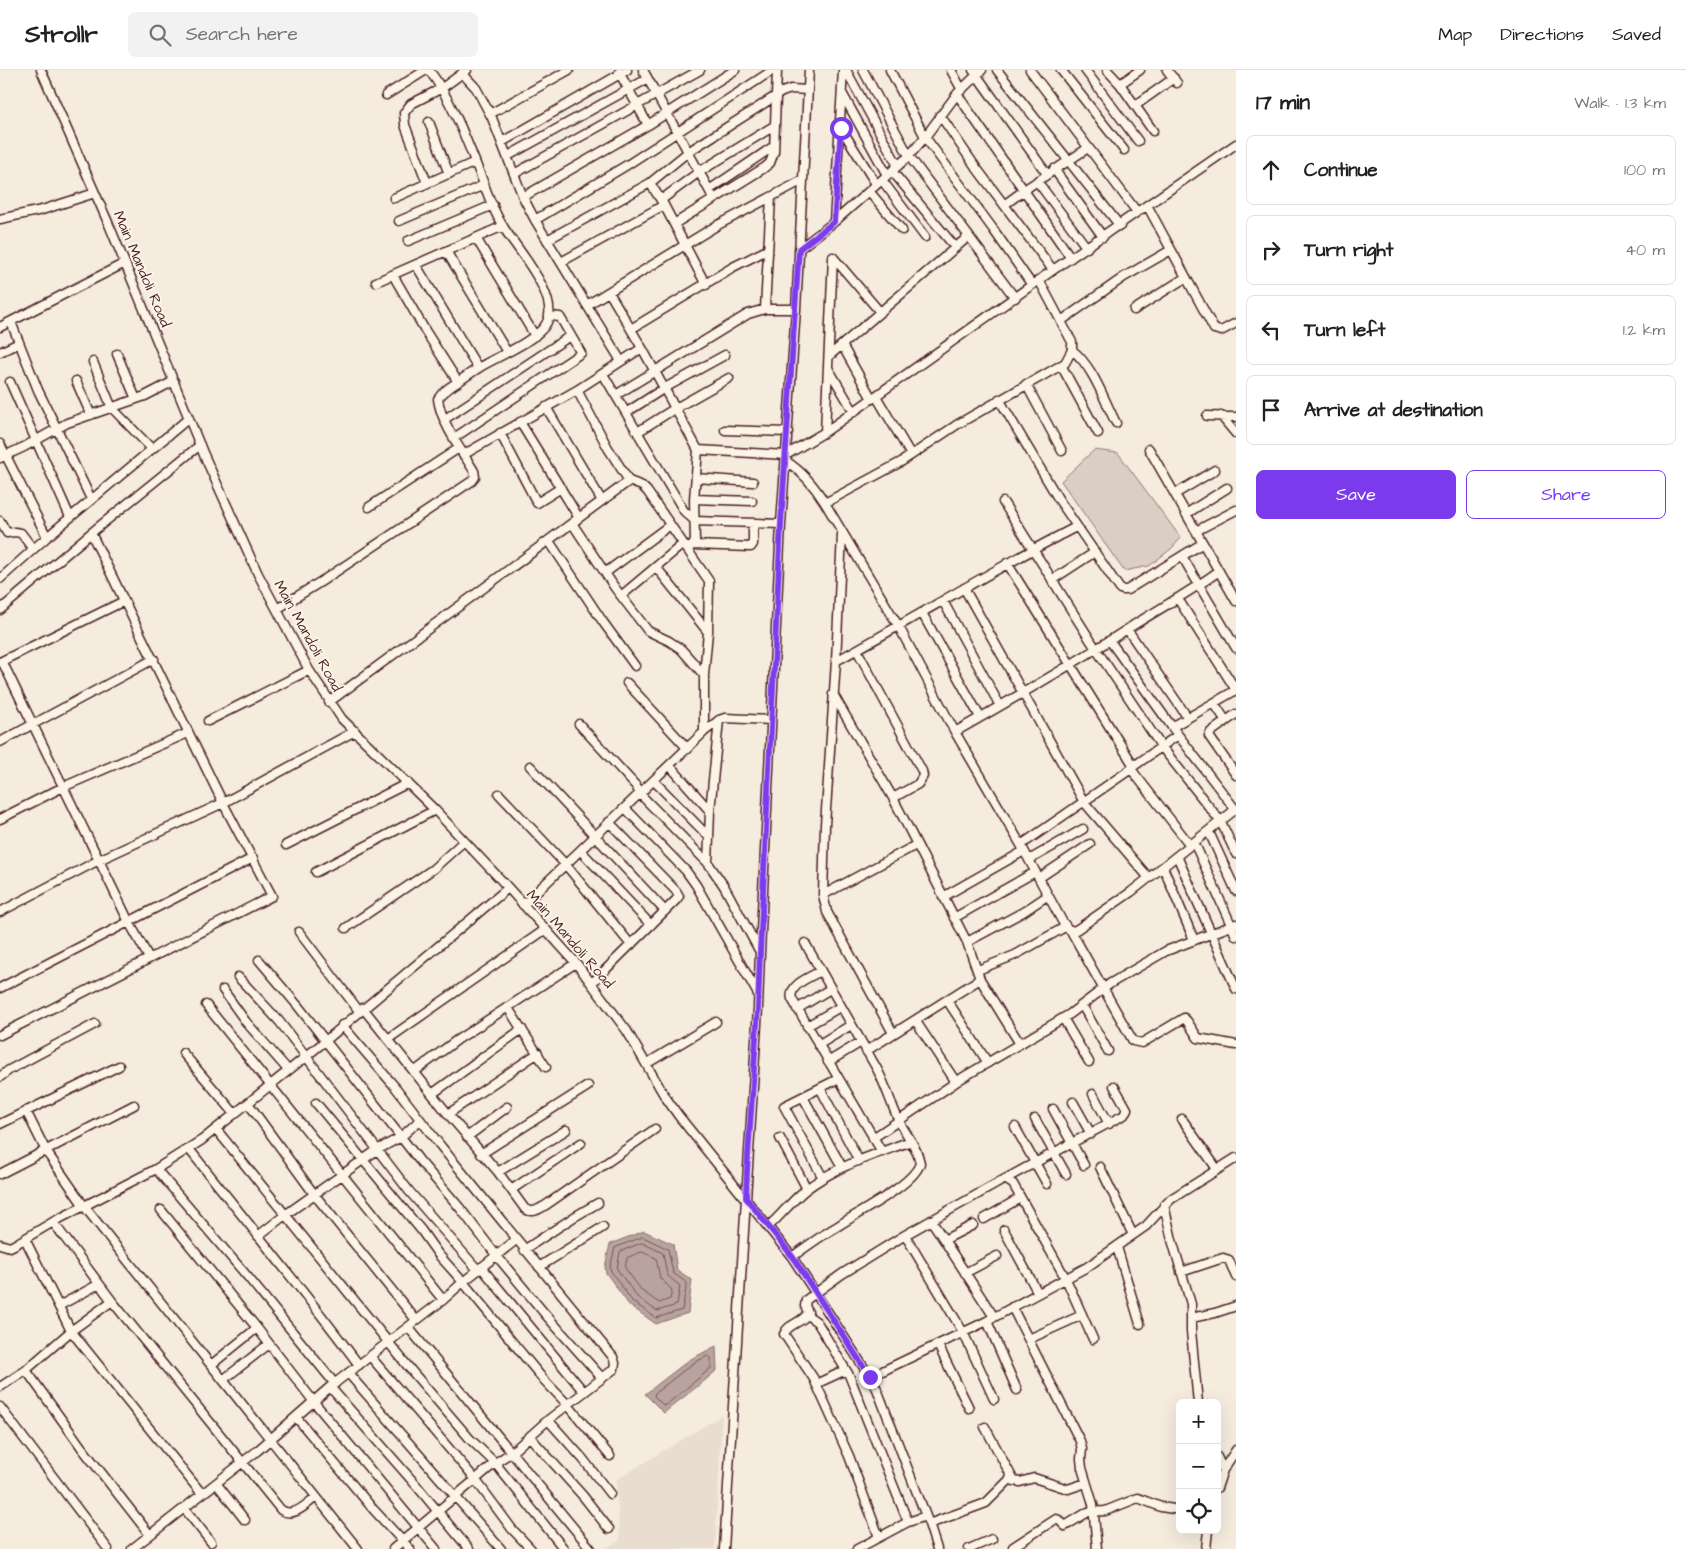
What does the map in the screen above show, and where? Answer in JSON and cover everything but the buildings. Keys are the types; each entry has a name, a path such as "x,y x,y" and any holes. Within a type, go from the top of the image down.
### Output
{"street":[{"name":"Main Mandoli Road","path":"41,70 125,263 200,445 258,574 309,670 342,719 435,810 576,963 627,1031 678,1116 792,1256 877,1389 937,1549"},
{"path":"277,609 472,481 475,477 474,471 454,438 439,407 438,399 478,368 535,336 546,324 550,316 548,302 540,283 502,226 492,206 454,112 442,88 428,70 386,96"},
{"path":"490,114 569,70"},
{"path":"502,142 619,72 627,70"},
{"path":"642,70 714,199"},
{"path":"514,174 700,70"},
{"path":"522,197 648,125 735,70"},
{"path":"535,220 627,165 773,70"},
{"path":"674,224 764,168 773,156 777,70"},
{"path":"724,1549 758,994 781,524 804,180 809,70"},
{"path":"834,222 844,70"},
{"path":"844,70 887,175"},
{"path":"863,70 909,156 1014,298"},
{"path":"890,70 924,137 993,229 1032,285"},
{"path":"951,70 960,92 1071,258"},
{"path":"997,70 1120,226"},
{"path":"1030,70 1137,212"},
{"path":"1061,70 1124,150"},
{"path":"1085,70 1138,141"},
{"path":"1107,70 1136,104 1153,131"},
{"path":"1120,84 1140,70"},
{"path":"428,183 405,125 404,113 411,104 442,88 464,71 490,114 508,156 522,197 621,362"},
{"path":"619,72 648,125"},
{"path":"799,249 834,222 909,156 940,115 977,72 1051,172 1103,237"},
{"path":"1136,104 1172,75"},
{"path":"508,156 647,79"},
{"path":"547,240 650,183 688,152 776,95 791,89 808,90"},
{"path":"842,93 887,175 925,237"},
{"path":"940,115 1053,270"},
{"path":"429,122 449,174"},
{"path":"561,262 663,203 699,172 774,126"},
{"path":"841,128 955,247"},
{"path":"709,190 774,146"},
{"path":"1004,205 1037,180 1088,148"},
{"path":"786,458 854,412 1053,270 1234,148"},
{"path":"394,198 475,162"},
{"path":"587,305 716,226 804,180"},
{"path":"1037,180 1087,248"},
{"path":"650,183 663,203 706,285"},
{"path":"399,221 484,185"},
{"path":"868,191 902,230"},
{"path":"0,219 42,210 95,193"},
{"path":"765,309 771,197"},
{"path":"1147,205 1214,329 1221,331 1236,323"},
{"path":"408,241 492,206"},
{"path":"376,282 502,226"},
{"path":"829,356 969,236"},
{"path":"476,238 535,336"},
{"path":"630,329 733,267 767,250"},
{"path":"1062,321 1124,277 1171,250"},
{"path":"446,251 507,352"},
{"path":"825,432 833,257 880,312"},
{"path":"0,327 125,263"},
{"path":"416,265 478,368"},
{"path":"392,275 458,382"},
{"path":"1134,310 1185,278"},
{"path":"825,503 874,478 999,399 1061,365 1072,350 1072,342 1039,280"},
{"path":"609,292 698,450 694,499 695,541 656,567 621,596"},
{"path":"616,395 748,314 765,309 796,309"},
{"path":"454,438 581,353 560,317 550,316"},
{"path":"11,322 56,429 91,499"},
{"path":"445,419 570,336"},
{"path":"0,352 20,344"},
{"path":"842,345 911,455"},
{"path":"369,506 461,451 500,433 577,390 642,348"},
{"path":"1072,350 1080,356 1087,366 1116,422"},
{"path":"118,354 136,399"},
{"path":"627,412 663,389 725,355"},
{"path":"93,362 112,408 152,449"},
{"path":"1061,365 1098,433"},
{"path":"828,368 854,412"},
{"path":"603,374 684,511 694,521 781,524"},
{"path":"638,431 674,408 729,378"},
{"path":"76,381 91,415"},
{"path":"3,457 68,423 136,399 174,381"},
{"path":"10,382 70,517"},
{"path":"1026,384 1062,452"},
{"path":"577,390 608,448 630,481 639,484 647,491 670,525 688,546 708,581 708,632 704,675 704,732"},
{"path":"999,399 1076,526 1120,589 1125,590 1203,543"},
{"path":"546,407 602,501"},
{"path":"1207,416 1236,417"},
{"path":"1220,416 1236,434"},
{"path":"0,578 189,418"},
{"path":"520,422 579,518"},
{"path":"725,430 788,432"},
{"path":"500,433 537,503 561,488"},
{"path":"0,444 3,457 47,537"},
{"path":"0,610 200,445"},
{"path":"698,450 786,458 814,486 899,626 955,732 1023,848 1047,896 1131,1038 1136,1043 1142,1043 1184,1018 1198,1038 1236,1045"},
{"path":"1149,450 1236,601"},
{"path":"1175,494 1215,470"},
{"path":"696,478 752,482"},
{"path":"329,702 630,481"},
{"path":"1186,514 1227,488"},
{"path":"694,499 752,501"},
{"path":"1003,502 1096,649 1161,746 1221,822 1236,854"},
{"path":"1196,531 1236,510"},
{"path":"0,521 7,533 21,533 33,549"},
{"path":"572,523 621,596 648,631 681,649 704,675"},
{"path":"688,546 751,547 753,544 753,523"},
{"path":"605,573 670,525"},
{"path":"836,661 1007,563 1076,526"},
{"path":"0,1036 272,896 188,733 154,659 91,533"},
{"path":"842,534 825,826 823,895 827,912 893,1033"},
{"path":"549,540 602,622 635,666"},
{"path":"1052,580 1095,552"},
{"path":"1182,556 1236,648"},
{"path":"1007,563 1133,768 1192,844 1234,925 1236,936"},
{"path":"656,567 708,632"},
{"path":"955,732 1110,641 1200,585 1219,571"},
{"path":"964,588 1084,802 1149,878"},
{"path":"1172,727 1236,690 1178,598"},
{"path":"124,601 1,662 129,922 149,958"},
{"path":"943,601 1000,706"},
{"path":"922,613 980,717"},
{"path":"1127,629 1188,718"},
{"path":"978,970 1015,955 1068,929 1074,930 1086,924 1131,892 1236,809 1172,727 1110,641"},
{"path":"857,650 922,771 923,776 918,784 893,798"},
{"path":"0,742 154,659"},
{"path":"208,721 309,670"},
{"path":"627,683 688,748"},
{"path":"834,694 893,798 966,942 980,979 1020,1044"},
{"path":"1214,703 1226,721"},
{"path":"1236,714 1211,732 1209,738 1236,775"},
{"path":"523,905 704,732 719,720 740,718 771,720"},
{"path":"708,863 710,811 719,720"},
{"path":"579,724 636,786 640,794 708,863 724,886 760,952"},
{"path":"0,912 99,860 223,803 355,730"},
{"path":"0,819 63,787 188,733"},
{"path":"943,897 1023,848 1178,735"},
{"path":"530,766 665,911"},
{"path":"670,766 710,811"},
{"path":"654,781 709,837"},
{"path":"286,845 408,783"},
{"path":"498,794 566,865 631,945"},
{"path":"625,808 686,871 696,884 758,994"},
{"path":"316,872 435,810"},
{"path":"592,983 676,900 678,894 609,822"},
{"path":"1029,860 1082,828"},
{"path":"1209,832 1236,891"},
{"path":"346,928 433,869 464,841"},
{"path":"954,918 1037,875 1090,844"},
{"path":"823,895 916,845"},
{"path":"580,850 651,925"},
{"path":"1177,856 1236,989"},
{"path":"0,988 253,858"},
{"path":"1163,867 1194,940"},
{"path":"0,1244 10,1246 25,1239 53,1222 156,1169 189,1149 324,1042 361,1009 508,888"},
{"path":"966,942 1016,916 1047,896"},
{"path":"873,1138 956,1082 1063,1018 1103,989 1166,952 1234,925"},
{"path":"388,1039 546,930"},
{"path":"298,932 481,1154 498,1172 528,1211 537,1210 655,1129"},
{"path":"792,1256 896,1189 916,1173 920,1163 917,1150 899,1121 885,1084 805,943"},
{"path":"259,960 298,1006 324,1042 460,1208 496,1255 602,1378"},
{"path":"414,1072 457,1040 576,963"},
{"path":"821,972 793,989 791,996 882,1152"},
{"path":"238,976 279,1021 409,1191 479,1269 584,1392"},
{"path":"866,1051 980,979"},
{"path":"797,1009 830,989"},
{"path":"224,990 246,1022 288,1070"},
{"path":"947,1000 988,1063"},
{"path":"206,1005 443,1300"},
{"path":"1082,1005 1108,1051"},
{"path":"807,1026 840,1007"},
{"path":"508,1008 546,1067"},
{"path":"1063,1018 1089,1062"},
{"path":"914,1020 956,1082"},
{"path":"646,1064 716,1022"},
{"path":"0,1077 9,1070 95,1024"},
{"path":"342,1025 396,1088 524,1250 615,1359 616,1366 548,1420 512,1452 455,1495 438,1512 393,1549"},
{"path":"818,1045 851,1025"},
{"path":"432,1094 522,1029"},
{"path":"828,1062 862,1042"},
{"path":"183,1053 235,1114"},
{"path":"448,1114 538,1053"},
{"path":"0,1124 120,1066"},
{"path":"823,1178 784,1106 838,1079"},
{"path":"481,1154 588,1086"},
{"path":"879,1536 849,1456 816,1384 784,1334 786,1329 805,1318 808,1312 804,1303 816,1292 905,1235 1124,1115 1127,1111 1114,1086"},
{"path":"820,1088 859,1160"},
{"path":"1093,1094 1109,1124"},
{"path":"803,1097 842,1168"},
{"path":"316,1102 438,1254 610,1456"},
{"path":"1073,1102 1091,1134"},
{"path":"248,1103 314,1194 416,1320"},
{"path":"0,1174 134,1105"},
{"path":"467,1137 507,1106"},
{"path":"1053,1109 1084,1165"},
{"path":"26,1112 46,1151 84,1206 358,1549"},
{"path":"1034,1119 1066,1174"},
{"path":"1182,1119 1217,1169"},
{"path":"258,1236 342,1174 377,1150 401,1137 420,1120"},
{"path":"1015,1127 1047,1184"},
{"path":"216,1129 388,1342 470,1438 495,1463 564,1549"},
{"path":"498,1172 566,1130"},
{"path":"780,1138 807,1189"},
{"path":"769,1226 807,1189 823,1178 859,1160 911,1141"},
{"path":"511,1190 581,1142"},
{"path":"189,1149 312,1301 358,1365"},
{"path":"870,1377 991,1319 1066,1279 1133,1235 1152,1220 1171,1199 1236,1158"},
{"path":"1100,1167 1133,1235"},
{"path":"156,1169 247,1276 332,1385 469,1549"},
{"path":"1005,1180 1013,1184 1066,1279 1093,1339"},
{"path":"984,1219 1020,1198"},
{"path":"524,1250 574,1217 598,1204"},
{"path":"1164,1205 1167,1222 1191,1304 1198,1399"},
{"path":"161,1210 257,1328 314,1402 436,1549"},
{"path":"930,1220 965,1273 991,1319 1017,1390"},
{"path":"53,1222 112,1301 284,1513 294,1513 316,1497"},
{"path":"944,1240 973,1225"},
{"path":"539,1267 603,1227"},
{"path":"1004,1230 1038,1293"},
{"path":"905,1235 963,1332 994,1400"},
{"path":"25,1239 71,1331 202,1494"},
{"path":"132,1549 270,1440 332,1385 443,1300 516,1240"},
{"path":"1117,1247 1140,1324"},
{"path":"965,1273 997,1256"},
{"path":"1181,1272 1224,1258 1229,1260 1236,1277"},
{"path":"59,1306 99,1284"},
{"path":"0,1387 26,1370 71,1331 112,1301"},
{"path":"1191,1318 1236,1306"},
{"path":"1012,1307 1080,1441 1082,1449 1081,1463 1092,1498 1097,1549"},
{"path":"807,1315 817,1322 846,1370 908,1522"},
{"path":"1029,1339 1082,1315"},
{"path":"408,1326 591,1549"},
{"path":"211,1365 257,1328"},
{"path":"223,1380 269,1344"},
{"path":"938,1345 969,1408"},
{"path":"370,1356 475,1479 512,1529 531,1549"},
{"path":"26,1370 82,1448 150,1535"},
{"path":"816,1384 846,1370"},
{"path":"348,1373 501,1549"},
{"path":"0,1407 108,1549"},
{"path":"296,1417 373,1510 410,1549"},
{"path":"548,1420 583,1459 610,1494"},
{"path":"985,1427 1012,1477 1017,1482 1030,1478 1040,1479 1065,1489 1071,1489 1086,1483"},
{"path":"530,1437 583,1496 609,1529"},
{"path":"1221,1476 1236,1450"},
{"path":"1221,1466 1223,1470"},
{"path":"929,1524 986,1503 1012,1477"},
{"path":"216,1483 245,1520"},
{"path":"1013,1547 1056,1519 1065,1526 1088,1512 1105,1511 1138,1498 1161,1507 1176,1509"},
{"path":"184,1508 212,1542"},
{"path":"857,1549 908,1522 926,1516"},
{"path":"1206,1549 1208,1534"},
{"path":"969,1549 992,1539"}],"shaded area":[{"path":"1094,450 1118,453 1181,538 1171,549 1149,566 1124,571 1061,481"},
{"path":"722,1415 715,1549 605,1549 620,1540 616,1480"}],"water":[{"path":"644,1231 673,1244 677,1270 692,1280 688,1313 656,1324 629,1305 606,1273 605,1267 610,1244"},
{"path":"716,1346 717,1370 664,1413 645,1394 689,1360"}],"route":[{"path":"841,128 834,222 799,249 781,524 758,1008 746,1198 792,1256 870,1377"}]}
